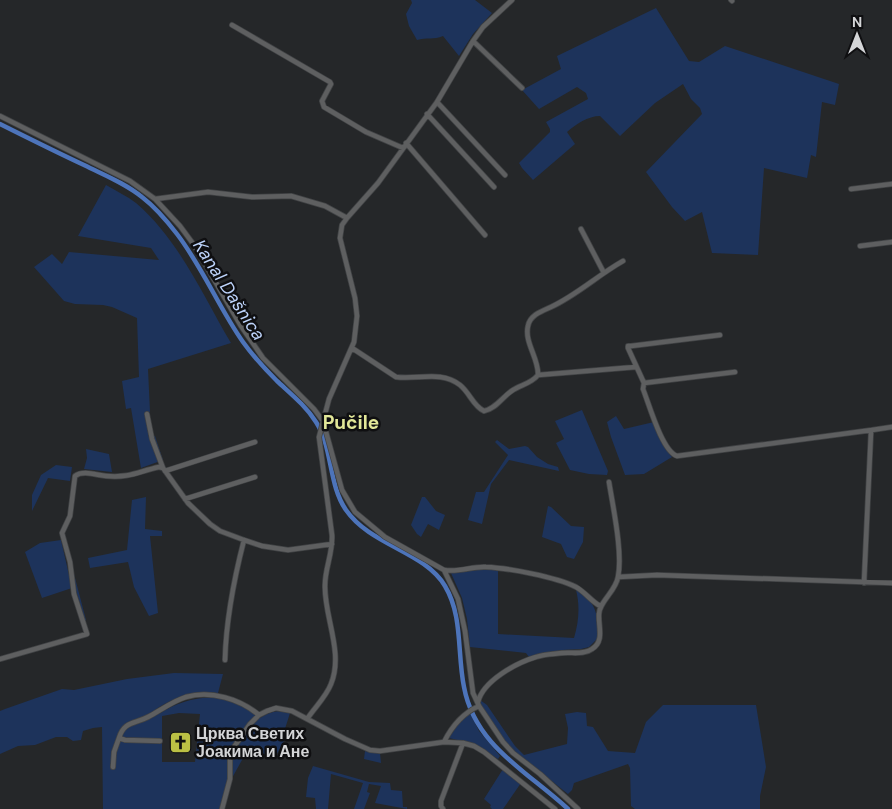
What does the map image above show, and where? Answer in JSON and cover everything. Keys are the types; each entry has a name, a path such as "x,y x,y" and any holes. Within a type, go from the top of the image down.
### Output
{"street":[{"path":"307,718 324,697 334,675 334,646 325,585 332,544 319,437 329,399 352,348 356,334 357,307 340,238 342,225 378,183 437,102 483,26 512,0"},
{"path":"232,25 330,82 330,87 322,101 324,107 366,132 404,146 485,235"},
{"path":"473,40 522,88"},
{"path":"437,102 504,175"},
{"path":"427,114 494,187"},
{"path":"0,116 96,162 130,181 155,199 180,226 194,245 241,326 263,358 314,409 322,423 342,490 355,512 374,529 444,570 483,567 500,568 550,579 579,589 600,606"},
{"path":"851,189 892,184"},
{"path":"155,199 208,192 252,197 291,196 325,206 347,218"},
{"path":"581,229 604,273"},
{"path":"860,246 892,242"},
{"path":"538,375 531,351 528,331 530,320 541,311 571,296 623,261"},
{"path":"720,335 628,346 644,383 643,389 662,438 669,451 677,456 892,427"},
{"path":"352,348 396,377 434,376 452,380 461,386 477,407 484,411 494,407 512,390 535,379 538,375 636,367"},
{"path":"644,383 735,372"},
{"path":"147,414 152,439 164,470 185,499 210,524 220,531 262,546 288,550 332,544"},
{"path":"864,583 872,430"},
{"path":"164,470 255,442"},
{"path":"0,659 87,634 74,594 70,562 62,533 70,516 75,476 82,473 105,476 130,476 159,466 164,470"},
{"path":"185,499 255,477"},
{"path":"478,705 479,695 490,682 522,662 536,656 591,650 600,640 600,606 612,590 618,577 618,543 609,482"},
{"path":"225,660 229,616 244,540"},
{"path":"444,570 458,599 465,632 470,682 478,705 503,742 513,753 555,787 578,809"},
{"path":"618,577 657,575 892,583"},
{"path":"113,767 114,752 122,729 174,702 204,695 224,697 252,709 259,715"},
{"path":"444,742 448,733 467,712 478,705"},
{"path":"222,809 230,779 230,760 234,747 246,729 259,715 276,708 284,708 307,718 345,739 370,750 380,751 444,742 463,743 474,746 555,809"},
{"path":"119,738 125,740 160,741"},
{"path":"443,809 441,801 463,743"}],"shaded area":[{"path":"411,0 475,0 492,13 473,34 459,56 443,36 417,40 409,26 406,14 412,3"},
{"path":"656,8 689,61 699,62 725,46 839,84 835,105 822,102 816,157 811,155 807,178 764,168 758,255 712,253 702,212 685,221 646,172 702,114 700,108 691,99 683,84 655,103 620,136 600,116 591,117 578,123 567,132 575,144 533,180 519,163 550,132 546,122 588,99 586,93 577,87 539,109 522,90 561,69 557,56"},
{"path":"106,185 136,203 165,234 189,268 231,343 148,369 150,412 145,414 149,438 155,436 163,460 141,468 131,408 126,409 122,381 139,377 137,318 112,307 75,304 64,301 34,267 52,254 62,264 69,252 159,260 151,248 78,236"},
{"path":"582,410 608,471 607,475 570,470 556,443 564,439 555,421"},
{"path":"616,416 624,429 654,422 672,457 644,474 625,475 607,422"},
{"path":"497,440 509,449 528,447 537,457 548,464 558,467 559,471 509,460 491,484 482,524 468,520 476,492 484,492 508,455 495,442"},
{"path":"86,449 109,454 112,472 84,469 87,458"},
{"path":"56,465 72,467 70,481 48,478 32,511 32,495 41,475"},
{"path":"146,497 145,529 162,531 162,536 150,536 158,613 149,616 134,587 128,562 90,568 88,558 127,550 132,500"},
{"path":"422,497 425,497 436,511 445,515 439,530 428,524 421,537 411,525"},
{"path":"548,506 571,526 584,527 583,542 574,559 567,557 561,544 542,537"},
{"path":"61,540 69,575 74,574 85,621 75,587 42,598 25,552 40,543"},
{"path":"486,569 498,570 498,634 574,638 578,614 576,590 588,599 595,610 598,624 597,639 589,647 529,657 526,653 470,647 467,619 462,598 451,573"},
{"path":"174,673 223,674 218,693 209,692 183,696 166,703 151,713 159,714 171,707 197,699 223,699 236,702 260,718 274,712 290,713 284,732 288,734 274,759 262,753 260,756 247,751 232,778 220,809 103,809 102,727 83,731 81,740 73,741 67,737 56,737 35,745 18,746 0,754 0,711 62,689 74,690 127,679","holes":["179,713 200,714 195,762 162,762 162,716"]},
{"path":"480,700 487,705 515,746 524,755 567,744 568,728 565,714 586,713 587,726 593,727 608,751 635,753 646,722 663,705 756,705 766,767 760,796 760,809 635,809 631,806 630,768 628,764 574,783 572,790 568,794 504,741 481,706"},
{"path":"470,713 479,731 500,756 498,759 474,744 449,738 460,721"},
{"path":"365,751 380,753 381,763 364,759"},
{"path":"313,766 369,782 390,783 391,790 402,791 403,807 407,807 407,809 375,803 381,786 369,784 367,792 370,793 364,809 354,809 363,783 331,774 328,809 316,809 315,798 306,797 308,778"},
{"path":"503,769 521,783 503,809 492,809 491,805 484,799"}],"waterway":[{"name":"Kanal Dašnica","path":"0,124 129,188 161,214 195,260 226,316 247,347 259,362 303,405 316,422 325,443 336,489 346,510 369,532 424,564 436,574 445,586 455,610 464,687 470,708 479,726 505,756 568,809"}],"place":[{"name":"Црква Светих Јоакима и Ане","path":"180,742"}],"district":[{"name":"Pučile","path":"351,422"}]}
